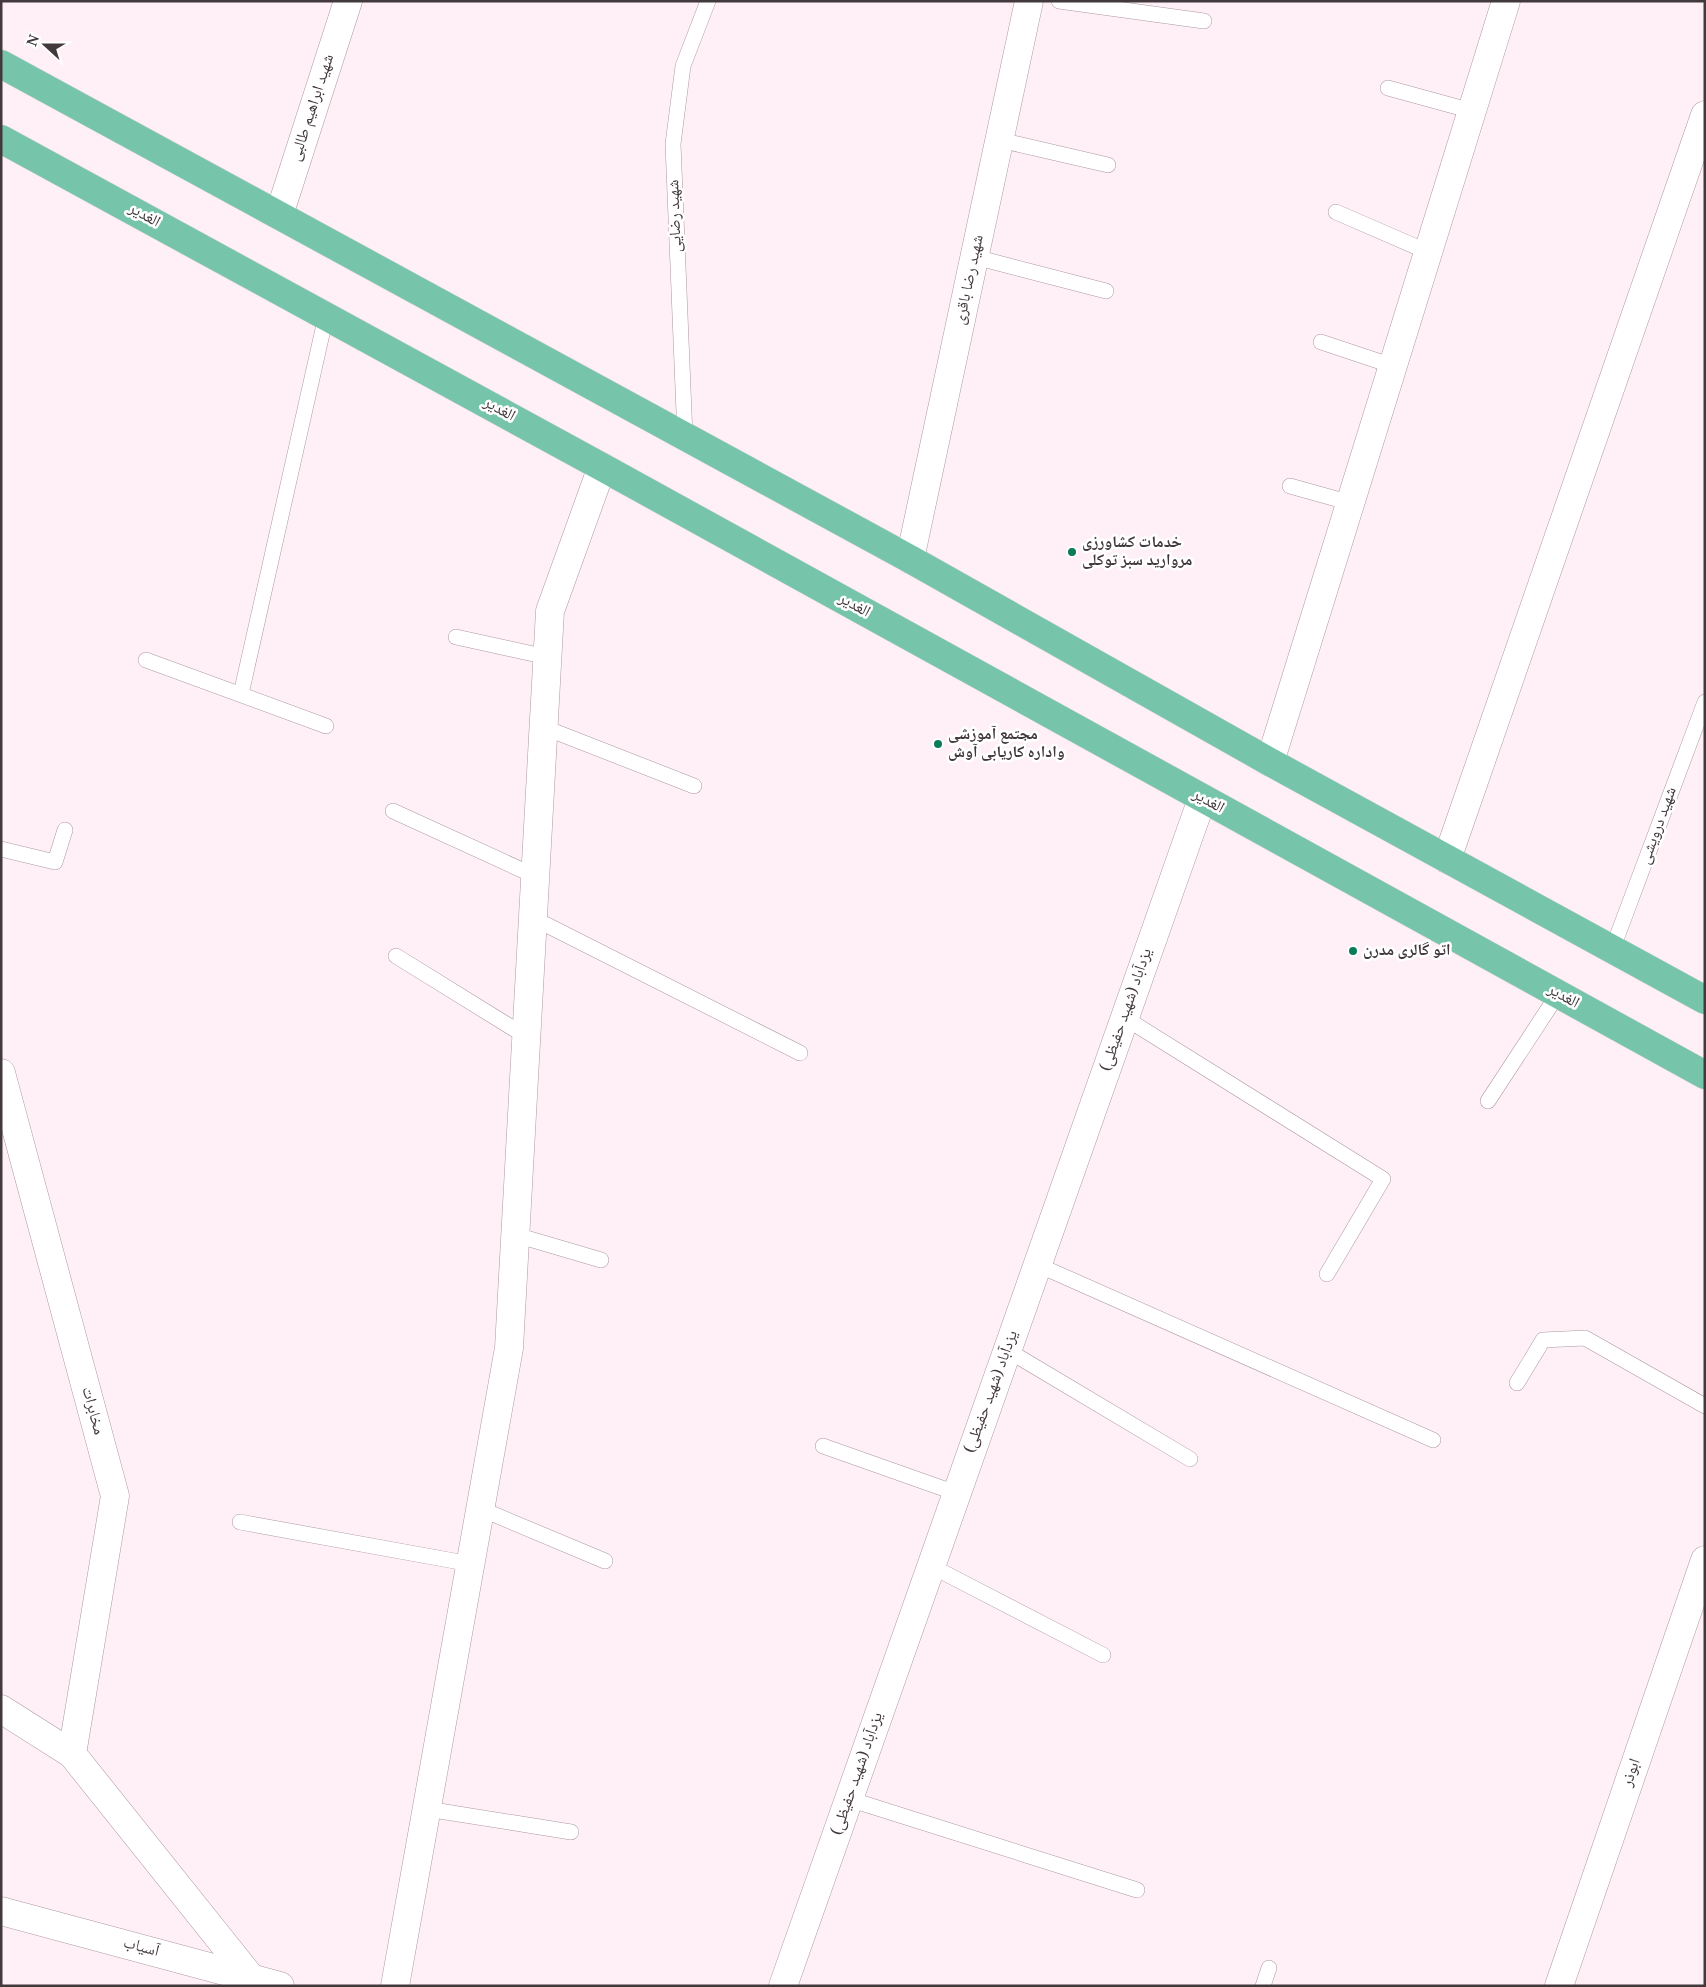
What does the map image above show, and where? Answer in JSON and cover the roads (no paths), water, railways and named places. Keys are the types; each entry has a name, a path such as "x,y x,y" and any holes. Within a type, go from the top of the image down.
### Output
{"main road":[{"path":"1,64 910,560 1270,762 1705,1000"},
{"name":"الغدیر","path":"1,139 602,467 1705,1075"}],"street":[{"name":"شهید ابراهیم طالبی","path":"279,215 348,1"},
{"name":"شهید رضا باقری","path":"910,560 1029,1"},
{"path":"1270,762 1506,1"},
{"path":"1447,859 1705,115"},
{"path":"395,1986 509,1348 550,611 602,467"},
{"name":"یزدآباد (شهید حفیظی)","path":"783,1986 1202,799"},
{"name":"مخابرات","path":"1,1074 115,1496 72,1754"},
{"name":"ابوذر","path":"1559,1986 1705,1560"},
{"path":"1,1709 72,1754 251,1978"},
{"name":"آسیاب","path":"1,1910 280,1986"}],"lane":[{"name":"شهید رضایی","path":"685,437 673,144 683,66 708,1"},
{"path":"1059,1 1204,21"},
{"path":"1388,88 1472,111"},
{"path":"1000,140 1108,165"},
{"path":"1336,212 1428,252"},
{"path":"975,257 1106,291"},
{"path":"241,694 326,316"},
{"path":"1321,342 1393,366"},
{"path":"1290,486 1351,503"},
{"path":"456,636 547,657"},
{"path":"146,660 326,726"},
{"name":"شهید درویشی","path":"1612,950 1705,702"},
{"path":"543,726 694,786"},
{"path":"394,811 535,876"},
{"path":"1,849 55,862 66,830"},
{"path":"533,918 800,1053"},
{"path":"396,956 527,1037"},
{"path":"1488,1101 1558,994"},
{"path":"1125,1018 1383,1179 1327,1274"},
{"path":"516,1235 601,1260"},
{"path":"1038,1265 1433,1440"},
{"path":"1517,1383 1543,1340 1584,1338 1705,1406"},
{"path":"1008,1350 1190,1459"},
{"path":"823,1446 956,1493"},
{"path":"481,1509 605,1561"},
{"path":"240,1522 471,1564"},
{"path":"931,1566 1104,1655"},
{"path":"849,1799 1137,1890"},
{"path":"427,1809 571,1832"},
{"path":"1263,1986 1270,1968"}],"place":[{"name":"خدمات کشاورزی مروارید سبز توکلی","path":"1072,552"},
{"name":"مجتمع آموزشی واداره کاریابی آوش","path":"938,744"},
{"name":"اتو گالری مدرن","path":"1353,951"}]}
